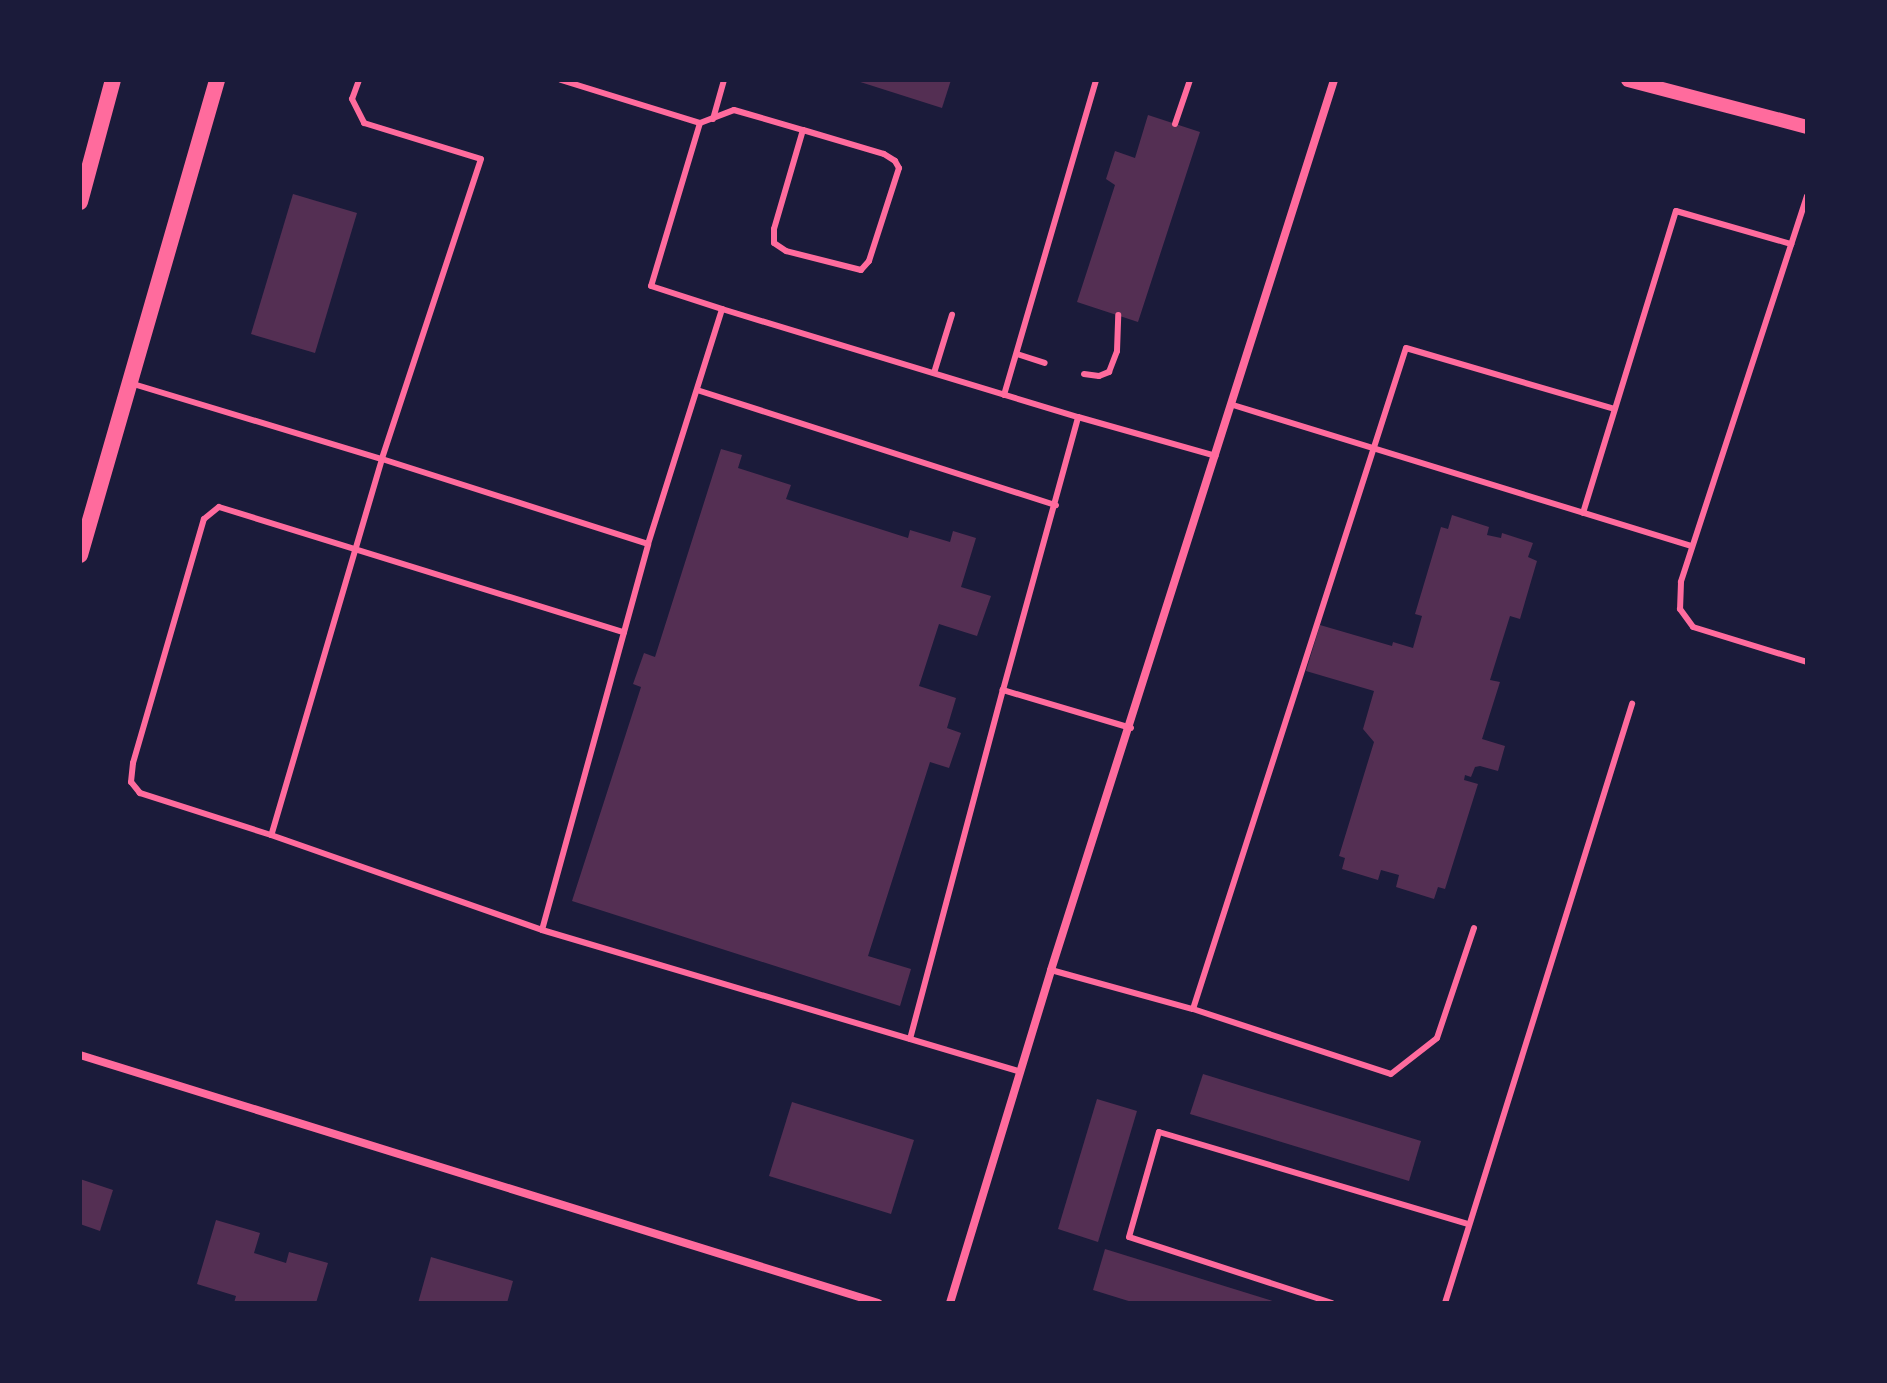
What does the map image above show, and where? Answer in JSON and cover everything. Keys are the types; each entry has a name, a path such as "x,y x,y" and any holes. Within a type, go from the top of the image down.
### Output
{"main road":[{"path":"80,202 113,80"},
{"path":"80,555 217,80"}],"street":[{"path":"950,1303 1051,970 1131,728 1334,80"},
{"path":"1628,80 1807,127"},
{"path":"80,1055 878,1303"}],"lane":[{"path":"271,835 382,459 481,159 364,123 352,99 359,80"},
{"path":"561,80 700,123 734,110 803,130 884,154 899,168 869,261 861,270 786,251 774,243 774,229 803,130"},
{"path":"713,119 724,80"},
{"path":"1004,395 1096,80"},
{"path":"1175,124 1190,80"},
{"path":"700,123 651,286 1004,395 1216,456"},
{"path":"1807,196 1692,546 1681,582 1680,609 1693,627 1807,662"},
{"path":"1583,513 1676,211 1791,244"},
{"path":"542,930 648,544 722,309"},
{"path":"934,373 952,315"},
{"path":"1084,374 1099,376 1109,372 1117,351 1118,315"},
{"path":"1193,1009 1406,348 1614,409"},
{"path":"1017,354 1045,363"},
{"path":"130,383 648,544"},
{"path":"697,390 1056,505"},
{"path":"1233,405 1692,546"},
{"path":"910,1039 1078,417"},
{"path":"624,632 358,547 219,507 204,519 133,763 131,782 140,793 271,835 542,930 1020,1072"},
{"path":"1003,690 1131,728"},
{"path":"1445,1303 1632,704"},
{"path":"1051,970 1193,1009 1391,1074 1437,1038 1474,928"},
{"path":"1332,1303 1129,1237 1159,1132 1468,1224"}],"building":[{"path":"854,80 951,80 942,108"},
{"path":"1148,115 1200,132 1138,322 1077,302 1115,185 1106,179 1115,151 1135,158"},
{"path":"293,194 357,213 315,353 251,334"},
{"path":"721,449 742,455 738,468 791,485 786,499 908,538 910,530 950,542 953,531 976,538 961,587 991,596 977,636 939,624 919,686 956,698 947,728 961,733 949,768 930,762 868,956 911,969 900,1006 572,901 641,687 633,684 644,653 655,657"},
{"path":"1452,515 1489,527 1487,535 1501,538 1502,533 1533,543 1528,557 1537,561 1520,619 1510,616 1490,680 1500,682 1482,739 1505,746 1498,771 1480,766 1475,767 1471,777 1465,775 1464,780 1478,784 1445,889 1438,887 1434,899 1396,887 1399,875 1381,870 1378,880 1342,869 1345,858 1339,856 1374,742 1363,729 1374,691 1306,671 1320,625 1392,646 1393,642 1413,648 1422,616 1415,614 1441,527 1448,529"},
{"path":"1203,1074 1421,1141 1409,1181 1190,1114"},
{"path":"1097,1099 1137,1111 1098,1242 1058,1229"},
{"path":"792,1102 914,1140 891,1214 769,1176"},
{"path":"80,1179 113,1190 100,1231 80,1224"},
{"path":"216,1220 260,1233 254,1253 286,1263 289,1252 328,1263 316,1303 234,1303 236,1296 197,1284"},
{"path":"1105,1249 1276,1303 1135,1303 1093,1290"},
{"path":"431,1257 513,1281 507,1303 418,1303"}]}
